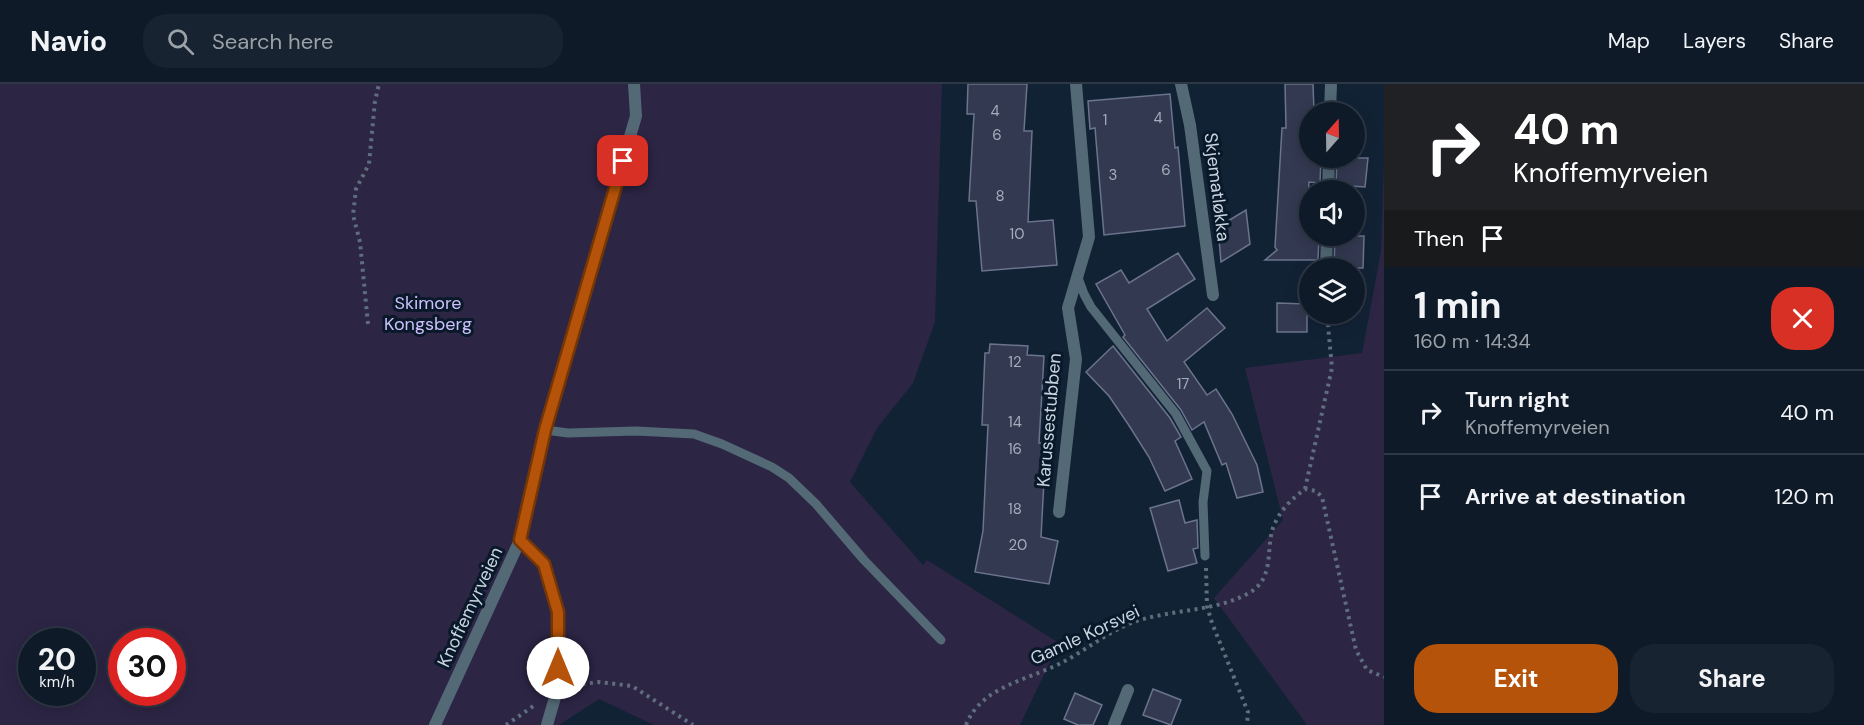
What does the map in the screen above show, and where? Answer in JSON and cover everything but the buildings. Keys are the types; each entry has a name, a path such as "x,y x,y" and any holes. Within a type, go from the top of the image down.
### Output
{"street":[{"name":"Knoffemyrveien","path":"435,725 520,540 545,430 636,116 634,84"},
{"name":"Karussestubben","path":"1059,512 1076,359 1068,308 1076,273 1089,237 1076,84"},
{"name":"Skjematløkka","path":"1180,84 1190,125 1213,295"},
{"path":"1330,102 1331,84"},
{"path":"520,540 544,564 558,612 558,687 547,725"},
{"path":"1114,725 1128,690"}],"lane":[{"path":"1076,273 1091,307 1176,414 1207,471 1203,502 1205,556"},
{"path":"545,430 568,433 636,431 694,434 772,467 789,478 816,504 864,560 941,640"}],"path":[{"path":"368,324 360,242 353,215 356,189 369,164 375,101 380,84"},
{"path":"1328,324 1332,368 1305,489 1316,491 1322,497 1356,650 1366,670 1384,677"},
{"name":"Gamle Korsvei","path":"966,725 971,712 1007,684 1061,664 1134,622 1230,602 1251,592 1263,580 1270,556 1274,524 1290,501 1305,489"},
{"path":"1205,556 1207,606 1248,712 1247,725"},
{"path":"506,725 558,687 599,682 632,686 693,725"}],"green space":[{"name":"Skimore Kongsberg","path":"0,84 942,84 935,322 913,383 877,428 850,482 923,565 927,560 1059,643 1020,725 654,725 599,699 559,725 0,725"},
{"path":"1384,162 1384,725 1307,725 1214,598 1283,520 1245,368 1362,353 1381,251"}],"route":[{"path":"558,668 558,612 544,564 520,540 545,430 623,161"}]}
